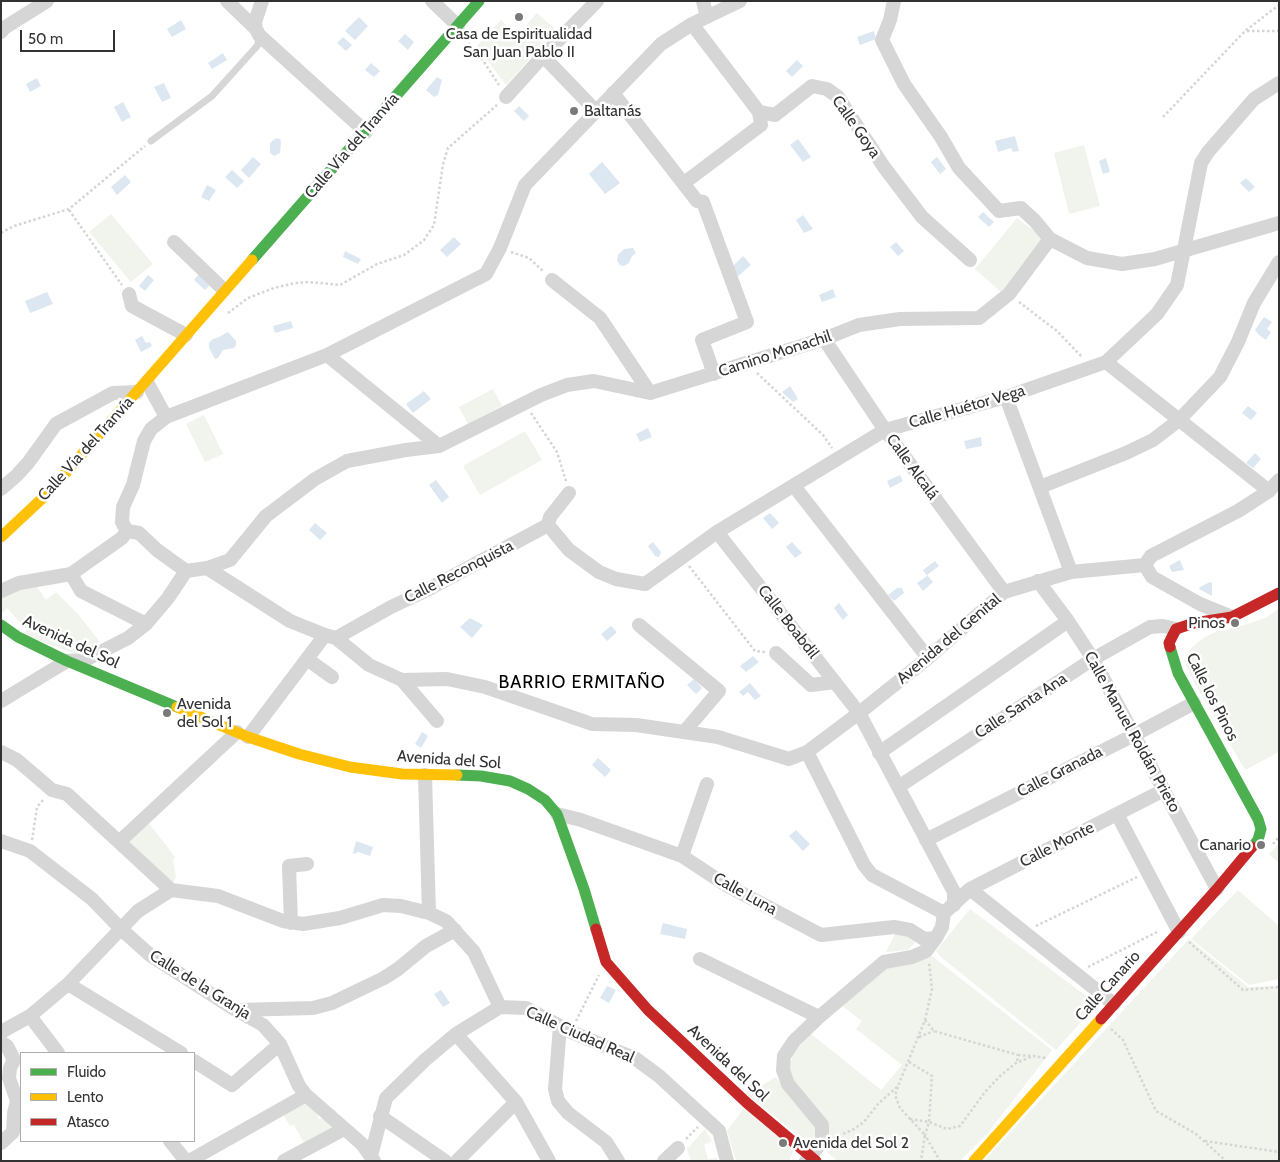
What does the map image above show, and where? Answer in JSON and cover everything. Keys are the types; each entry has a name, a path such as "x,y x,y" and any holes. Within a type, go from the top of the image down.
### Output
{"street":[{"path":"1,32 4,28 47,1"},
{"path":"227,1 257,32 366,132"},
{"path":"257,32 255,22 262,1"},
{"path":"432,1 457,27"},
{"name":"Calle Vía del Tranvía","path":"1,537 48,493 479,1"},
{"path":"506,97 597,1"},
{"path":"703,1 707,17"},
{"path":"127,531 122,522 123,507 134,485 144,440 151,428 166,417 327,355 486,274 500,248 525,185 660,44 692,24 740,1"},
{"path":"894,1 890,20 882,40 904,84 967,178 999,211 1021,208 1050,239 1087,258 1122,264 1183,251 1279,223"},
{"path":"684,183 761,125 759,112 692,24"},
{"path":"543,56 595,110"},
{"name":"Calle Huétor Vega","path":"548,525 560,540 583,562 599,572 616,579 645,584 717,532 885,430 1006,397 1101,364 1157,314 1178,285 1201,163 1208,152 1254,99 1279,84"},
{"name":"Calle Goya","path":"759,112 775,115 812,86 828,88 838,97 884,167 922,217 970,260"},
{"path":"613,92 697,200 703,202 747,322 702,340 714,374"},
{"name":"Camino Monachil","path":"186,571 207,568 230,560 266,516 315,479 347,461 439,446 541,395 567,385 594,381 650,393 824,339 859,325 900,319 978,318 1009,294 1050,239"},
{"path":"174,242 224,290"},
{"path":"1040,487 1135,449 1153,440 1179,420 1220,377 1238,342 1254,303 1279,262"},
{"path":"552,280 600,318 650,393"},
{"path":"129,294 132,306 186,335"},
{"name":"Calle Alcalá","path":"824,339 885,430 1004,592"},
{"path":"327,355 439,446"},
{"path":"1101,364 1179,420 1269,491"},
{"path":"1,489 28,463 56,424 113,393 142,387 166,417"},
{"path":"1006,397 1071,572"},
{"path":"1232,617 1200,604 1152,577 1145,565 1151,556 1238,511 1269,491 1279,480"},
{"path":"794,486 928,658"},
{"path":"548,525 550,517 569,493"},
{"name":"Calle Reconquista","path":"331,636 425,591 548,525"},
{"path":"1,701 67,661 85,660 128,638 171,600 186,571 157,550 139,533 127,531"},
{"path":"1,591 27,581 71,574 122,538 127,531"},
{"name":"Calle Boabdil","path":"717,532 859,713 954,892 949,909"},
{"name":"Avenida del Genital","path":"684,732 718,737 789,759 807,752 859,713 928,658 1004,592 1071,572 1145,565"},
{"path":"207,568 288,624 331,636 369,664 390,676 402,680 447,679 485,687 592,724 636,725 684,732 719,691 639,625"},
{"path":"71,574 81,591 146,624"},
{"name":"Calle Manuel Roldán Prieto","path":"1038,581 1068,621 1093,660 1217,888"},
{"path":"1176,629 1194,623 1232,617 1250,610 1279,593"},
{"path":"879,753 1068,621"},
{"name":"Avenida del Sol","path":"1,625 18,637 67,661 242,735 299,754 350,767 425,775 482,776 510,781 528,789 545,800 557,814 584,889 606,962 655,1016 746,1103 810,1159"},
{"name":"Calle Santa Ana","path":"898,787 1093,660 1150,627 1163,626 1176,629"},
{"name":"Calle los Pinos","path":"1176,629 1169,643 1178,673 1258,819 1261,830"},
{"path":"119,842 242,735 307,659 331,636"},
{"path":"776,653 811,685 835,682"},
{"path":"307,659 332,676"},
{"path":"402,680 436,721"},
{"name":"Calle Granada","path":"926,840 1194,703"},
{"path":"1,752 17,760 52,790 67,794 171,890 218,896 260,913 292,923 316,923 383,905 401,906 429,913 446,921 455,930 474,952 500,1007 456,1034 425,1060 386,1098 380,1116 372,1158"},
{"path":"807,752 864,865 872,875 949,909 936,938 926,951 912,957 884,962 819,1016 794,1041 784,1056 783,1070 788,1084 822,1125 822,1142 810,1159"},
{"path":"425,775 429,913"},
{"path":"682,856 707,784"},
{"name":"Calle Monte","path":"949,909 970,889 1164,790"},
{"name":"Calle Luna","path":"557,814 581,820 682,856 726,885 821,935 894,927 910,930 924,939 936,938"},
{"path":"1117,814 1179,932"},
{"name":"Calle Canario","path":"974,1161 1179,932 1258,840 1261,830"},
{"name":"Calle de la Granja","path":"1,841 30,851 92,899 121,929 150,954 236,1010 263,1024 280,1044 298,1086 362,1144 372,1158"},
{"path":"292,923 289,866 307,864"},
{"path":"970,889 1114,1004"},
{"path":"1,1032 30,1016 68,984 138,911 171,890"},
{"path":"236,1010 313,1008 332,1004 384,978 426,946 455,930"},
{"path":"700,959 819,1016"},
{"path":"68,984 179,1052"},
{"name":"Calle Ciudad Real","path":"500,1007 526,1008 566,1029 636,1059 659,1076 719,1131 727,1161"},
{"path":"30,1016 57,1052"},
{"path":"566,1029 555,1089 558,1101 568,1113 606,1142 618,1161"},
{"path":"456,1034 516,1102 549,1161"},
{"path":"1,1042 7,1046 14,1060 10,1068 9,1078 17,1101 13,1132 1,1143"},
{"path":"195,1062 232,1085 280,1044"},
{"path":"171,1142 187,1161 306,1095"},
{"path":"457,1161 516,1102"},
{"path":"380,1116 446,1161"},
{"path":"284,1161 344,1129"},
{"path":"664,1161 678,1148"}],"lane":[{"path":"151,141 212,96 258,45 257,32"}],"path":[{"path":"1163,117 1245,31 1279,5"},
{"path":"227,313 248,298 274,288 310,282 340,285 377,264 404,254 424,240 434,225 443,164 448,148 506,97 484,62 457,27"},
{"path":"1245,31 1279,31"},
{"path":"1,233 14,226 69,209 151,141"},
{"path":"69,209 129,294"},
{"path":"500,248 529,258 552,280"},
{"path":"1009,294 1057,331 1081,356 1101,364"},
{"path":"746,362 823,436 839,458"},
{"path":"524,404 557,452 569,493"},
{"path":"682,557 755,651 776,653"},
{"path":"30,851 37,807 52,790"},
{"path":"1023,932 1127,882"},
{"path":"1179,932 1243,990 1279,986"},
{"path":"1076,973 1138,942"},
{"path":"926,951 931,967 932,989 925,1020 895,1095 900,1108 925,1135 940,1161"},
{"path":"566,1029 606,962"},
{"path":"1101,1019 1123,1040 1156,1111 1196,1134 1226,1161"},
{"path":"925,1020 934,1031"},
{"path":"918,1037 934,1031 947,1033 1018,1055 1062,1062"},
{"path":"1016,1063 1018,1055"},
{"path":"910,1119 929,1122 947,1129 960,1126 985,1092 1000,1076 1016,1063 1033,1056"},
{"path":"908,1062 932,1076 929,1122 921,1161"},
{"path":"822,1142 854,1129 864,1122 878,1104 898,1086"},
{"path":"678,1148 707,1118"},
{"path":"1203,1141 1279,1152"}],"shaded area":[{"path":"537,13 556,30 506,85 477,46 501,20 517,35"},
{"path":"359,17 368,26 355,40 345,31"},
{"path":"181,20 186,29 172,37 167,29"},
{"path":"874,31 876,39 860,45 857,37"},
{"path":"405,34 414,42 408,50 398,41"},
{"path":"343,37 352,45 346,51 337,43"},
{"path":"223,53 227,60 212,69 208,63"},
{"path":"797,60 803,66 792,77 786,71"},
{"path":"371,63 380,71 374,77 365,70"},
{"path":"437,77 442,80 438,95 434,97 426,90"},
{"path":"37,78 41,86 30,92 26,84"},
{"path":"164,83 171,98 162,102 154,87"},
{"path":"123,102 131,117 122,122 114,107"},
{"path":"519,106 529,116 524,121 514,111"},
{"path":"1015,136 1019,151 1013,152 1011,148 998,152 995,141"},
{"path":"276,138 280,139 281,142 280,153 274,156 270,153 270,143"},
{"path":"798,139 811,157 803,162 790,145"},
{"path":"1084,145 1100,206 1069,214 1054,153"},
{"path":"253,157 261,164 249,178 241,170"},
{"path":"937,157 946,169 940,174 931,162"},
{"path":"1106,158 1110,172 1103,174 1099,161"},
{"path":"602,162 620,183 605,194 589,174"},
{"path":"232,170 244,181 237,188 225,177"},
{"path":"125,175 131,182 117,195 111,187"},
{"path":"1246,178 1255,187 1249,192 1240,183"},
{"path":"207,185 216,190 209,201 201,197"},
{"path":"983,212 994,222 989,227 978,217"},
{"path":"111,214 153,264 131,282 89,232"},
{"path":"803,215 813,229 804,233 796,220"},
{"path":"1017,218 1045,239 1002,293 975,269"},
{"path":"454,237 461,244 447,257 440,250"},
{"path":"896,242 904,251 898,256 890,247"},
{"path":"633,248 636,253 632,256 629,263 624,266 620,265 617,261 618,255 624,249"},
{"path":"345,251 361,259 358,264 343,257"},
{"path":"743,256 751,265 736,278 732,267"},
{"path":"200,273 211,284 205,290 194,280"},
{"path":"148,275 154,280 145,291 139,286"},
{"path":"833,289 836,297 822,302 819,295"},
{"path":"47,292 53,304 30,313 25,301"},
{"path":"1264,317 1272,322 1267,329 1271,332 1266,340 1255,330"},
{"path":"291,321 293,328 275,333 273,326"},
{"path":"228,332 236,341 236,345 234,348 223,350 218,358 215,359 209,348 209,343"},
{"path":"142,336 146,343 150,342 152,346 141,352 135,340"},
{"path":"790,386 798,399 793,402 782,392"},
{"path":"493,389 502,406 468,424 459,407"},
{"path":"424,391 431,399 413,413 406,404"},
{"path":"1248,406 1257,413 1251,420 1242,413"},
{"path":"204,415 223,454 205,462 186,424"},
{"path":"648,428 652,437 640,442 636,434"},
{"path":"525,431 542,460 480,495 463,466"},
{"path":"981,437 982,446 966,449 964,441"},
{"path":"1255,453 1261,459 1253,468 1246,463"},
{"path":"900,475 903,481 890,488 887,481"},
{"path":"436,480 449,497 442,503 429,485"},
{"path":"770,513 779,523 772,529 763,518"},
{"path":"315,523 327,533 320,540 309,530"},
{"path":"653,542 661,552 659,557 655,556 648,546"},
{"path":"792,542 802,553 795,558 786,547"},
{"path":"1180,560 1184,570 1172,572 1169,566"},
{"path":"935,561 939,566 927,575 933,582 923,591 917,583 927,576 923,570"},
{"path":"34,582 46,600 56,592 78,614 100,642 78,655 22,634 27,630 7,608 1,614 1,594"},
{"path":"1210,582 1212,583 1212,596 1199,589"},
{"path":"897,588 902,588 904,593 894,601 888,595"},
{"path":"839,603 848,615 843,620 834,608"},
{"path":"1279,608 1279,752 1245,770 1190,675 1186,665 1187,659 1190,649 1203,638 1213,633 1267,617"},
{"path":"470,618 483,625 472,638 460,627"},
{"path":"611,626 617,632 607,641 601,634"},
{"path":"753,656 759,662 746,672 740,666"},
{"path":"694,679 702,688 696,694 687,685"},
{"path":"750,683 761,696 755,700 748,692 743,696 739,692"},
{"path":"422,732 428,736 421,748 415,744"},
{"path":"598,758 611,770 605,777 592,765"},
{"path":"148,822 175,857 173,860 176,877 173,883 126,841"},
{"path":"796,830 810,844 803,851 789,836"},
{"path":"356,841 373,847 370,856 358,852 353,853"},
{"path":"1279,843 1279,863 1269,854"},
{"path":"1238,890 1279,926 1279,979 1249,985 1191,939"},
{"path":"970,909 1097,1004 1056,1050 936,951"},
{"path":"663,923 687,929 685,939 660,934"},
{"path":"895,934 913,937 915,943 908,950 886,952"},
{"path":"1189,939 1248,987 1279,986 1279,1161 984,1161"},
{"path":"932,956 1052,1050 988,1133 960,1161 837,1161 826,1151 826,1121 793,1081 789,1069 793,1055 810,1033 881,1090 902,1065 856,1029 862,1021 841,1005 884,969"},
{"path":"607,986 616,990 609,1003 600,998"},
{"path":"441,990 450,1003 443,1007 434,994"},
{"path":"776,1077 789,1096 816,1123 817,1142 811,1145 746,1094"},
{"path":"306,1101 315,1110 319,1119 325,1118 336,1127 304,1143 294,1125 290,1126 283,1114"},
{"path":"744,1108 794,1150 789,1161 736,1161 727,1131"},
{"path":"705,1129 712,1141 704,1145 708,1159 717,1158 717,1161 691,1161 687,1149"}],"traffic: fast":[{"path":"252,260 479,1"},
{"path":"1,625 18,637 67,661 177,707"},
{"path":"1170,647 1178,673 1258,819 1261,829 1258,840 1252,847"},
{"path":"457,775 481,776 510,781 528,789 545,800 557,814 596,929"}],"traffic: slow":[{"path":"1,537 48,493 252,260"},
{"path":"177,707 248,737 299,754 350,767 402,774 457,775"},
{"path":"974,1161 1101,1019"}],"traffic: jam":[{"path":"1170,647 1169,643 1176,629 1194,623 1232,617 1279,593"},
{"path":"1101,1019 1252,847"},
{"path":"596,929 606,962 648,1010 747,1103 816,1161"}],"place":[{"name":"Casa de Espiritualidad San Juan Pablo II","path":"519,17"},
{"name":"Baltanás","path":"574,111"},
{"name":"Pinos","path":"1235,623"},
{"name":"Avenida del Sol 1","path":"167,713"},
{"name":"Canario","path":"1261,845"},
{"name":"Avenida del Sol 2","path":"783,1143"}],"district":[{"name":"BARRIO ERMITAÑO","path":"582,683"}]}
